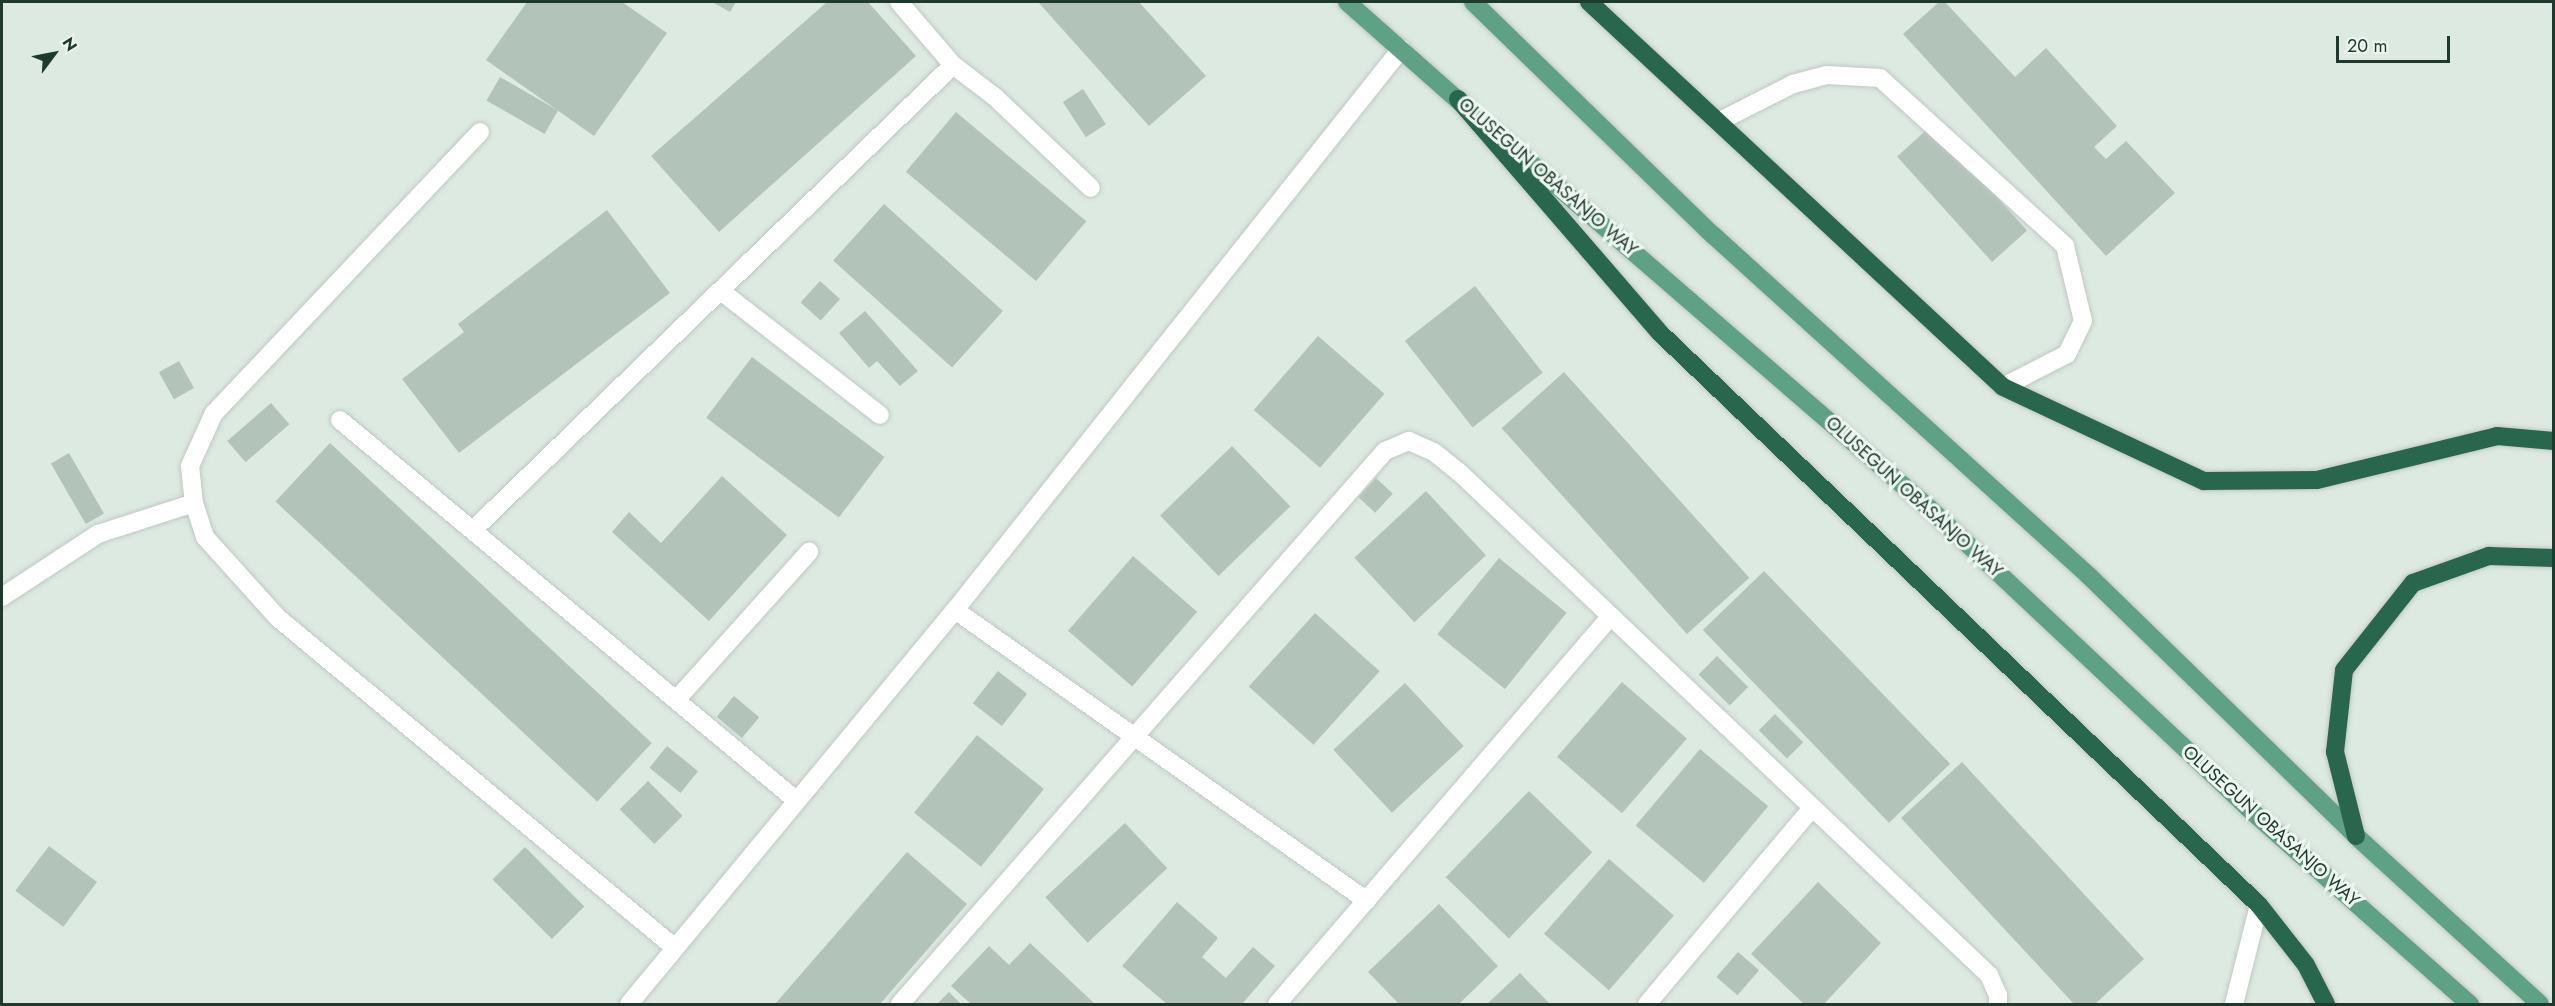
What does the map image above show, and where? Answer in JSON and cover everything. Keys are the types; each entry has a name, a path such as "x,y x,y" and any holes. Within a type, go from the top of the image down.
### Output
{"highway":[{"path":"1588,2 2003,387 2204,481 2317,480 2497,436 2553,441"},
{"path":"1458,99 1660,333 2259,905 2306,965 2326,1005"},
{"path":"2356,836 2334,752 2344,670 2413,583 2489,556 2553,558"}],"main road":[{"name":"OLUSEGUN OBASANJO WAY","path":"1347,2 1928,507 2247,807 2470,1005"},
{"path":"1473,2 1713,235 2088,575 2356,836 2540,1005"}],"street":[{"path":"899,2 953,65 995,97 1091,188"},
{"path":"629,1005 955,610 1401,49"},
{"path":"473,530 722,292 953,65"},
{"path":"1718,122 1793,84 1827,75 1880,78 2065,246 2083,321 2067,354 2003,387"},
{"path":"480,132 214,413 190,466 194,504 205,537 278,618 675,948"},
{"path":"722,292 880,415"},
{"path":"340,420 797,801"},
{"path":"900,1005 1385,451 1409,441 1434,452 1459,472 1989,975 1998,994 1998,1005"},
{"path":"2,597 98,534 194,504"},
{"path":"677,699 809,552"},
{"path":"955,610 1367,901"},
{"path":"1277,1005 1611,616"},
{"path":"1647,1005 1812,808"},
{"path":"2234,1005 2259,905"}],"building":[{"path":"527,2 622,2 667,33 594,136 486,60"},
{"path":"712,2 736,2 730,12"},
{"path":"827,2 868,2 916,56 719,232 651,156"},
{"path":"1038,2 1139,2 1206,76 1149,126"},
{"path":"1939,2 1945,2 2015,77 2046,48 2117,126 2094,147 2106,159 2126,141 2175,193 2106,256 1903,34"},
{"path":"500,77 558,110 545,134 486,100"},
{"path":"1083,89 1106,124 1086,137 1063,102"},
{"path":"956,112 1086,221 1036,281 906,172"},
{"path":"1932,125 2027,231 1992,262 1897,156"},
{"path":"884,204 1003,311 952,368 833,260"},
{"path":"607,210 670,293 459,453 402,379 464,332 458,324"},
{"path":"820,281 840,299 821,321 801,303"},
{"path":"1475,286 1543,373 1473,427 1405,341"},
{"path":"865,311 918,371 900,386 877,361 869,368 839,333"},
{"path":"1318,336 1384,394 1320,468 1254,410"},
{"path":"752,357 885,457 839,518 706,418"},
{"path":"179,361 194,388 174,399 159,372"},
{"path":"1564,372 1749,578 1687,634 1502,428"},
{"path":"271,403 289,424 246,462 227,441"},
{"path":"330,443 652,743 597,802 275,502"},
{"path":"1232,446 1290,506 1218,576 1160,515"},
{"path":"69,453 104,514 86,524 51,464"},
{"path":"722,476 787,535 709,621 612,532 629,512 661,543"},
{"path":"1376,478 1393,494 1375,513 1358,497"},
{"path":"1426,491 1486,555 1414,622 1354,558"},
{"path":"1133,556 1197,612 1132,686 1068,631"},
{"path":"1499,558 1567,613 1505,689 1437,634"},
{"path":"1764,571 1950,764 1889,823 1703,630"},
{"path":"1315,613 1380,671 1313,745 1249,687"},
{"path":"1717,656 1748,687 1730,705 1699,674"},
{"path":"998,671 1027,694 1002,726 973,703"},
{"path":"1622,682 1687,738 1622,813 1557,757"},
{"path":"1405,683 1464,746 1392,813 1333,750"},
{"path":"734,696 759,717 742,738 717,717"},
{"path":"1775,714 1803,742 1787,759 1759,730"},
{"path":"977,735 1044,789 981,867 914,813"},
{"path":"667,746 698,771 680,793 649,768"},
{"path":"1700,749 1768,806 1704,883 1636,826"},
{"path":"1962,762 2144,959 2095,1004 2074,1004 1901,818"},
{"path":"648,781 683,816 654,844 620,809"},
{"path":"1529,791 1592,852 1509,938 1446,877"},
{"path":"1125,823 1167,868 1088,943 1045,897"},
{"path":"49,846 97,882 63,927 15,891"},
{"path":"525,847 584,906 552,939 492,880"},
{"path":"907,852 967,904 880,1004 775,1004"},
{"path":"1609,859 1674,915 1609,990 1544,934"},
{"path":"1818,882 1881,943 1824,1004 1804,1004 1751,954"},
{"path":"1177,902 1218,938 1202,957 1226,978 1253,947 1275,966 1242,1004 1167,1004 1122,966"},
{"path":"1439,904 1498,966 1459,1004 1399,1004 1368,972"},
{"path":"1030,943 1095,1004 971,1004 951,986 989,946 1009,965"},
{"path":"1738,952 1759,970 1737,995 1716,977"},
{"path":"1520,973 1550,1004 1487,1004"},
{"path":"949,992 961,1004 937,1004"}]}
